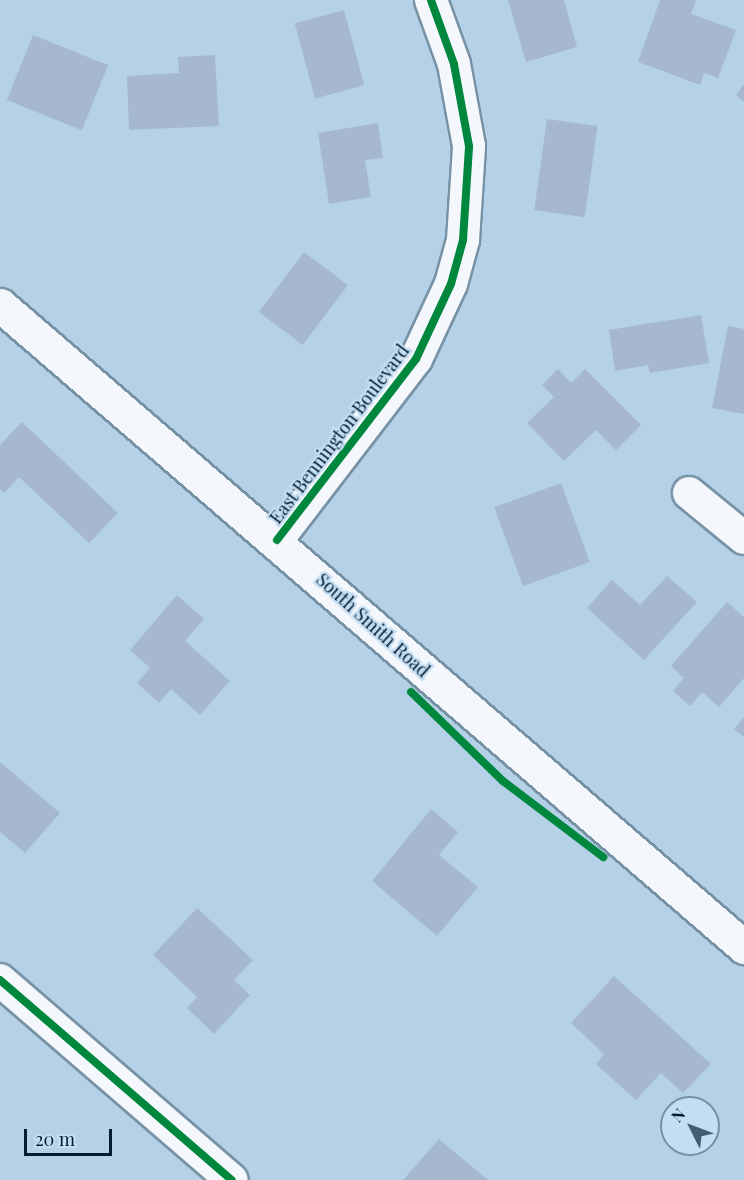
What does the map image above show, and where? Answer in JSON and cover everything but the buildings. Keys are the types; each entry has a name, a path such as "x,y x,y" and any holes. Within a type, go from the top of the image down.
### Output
{"main road":[{"name":"South Smith Road","path":"0,305 277,540 744,947"}],"street":[{"name":"East Bennington Boulevard","path":"277,540 416,359 437,322 464,240 469,146 454,64 431,0"},
{"path":"689,493 744,538"},
{"path":"0,980 232,1180"}],"cycle path":[{"path":"277,540 416,359 451,284 463,240 469,146 454,64 431,0"},
{"path":"411,692 503,781 603,857"},
{"path":"0,980 232,1180"}]}
